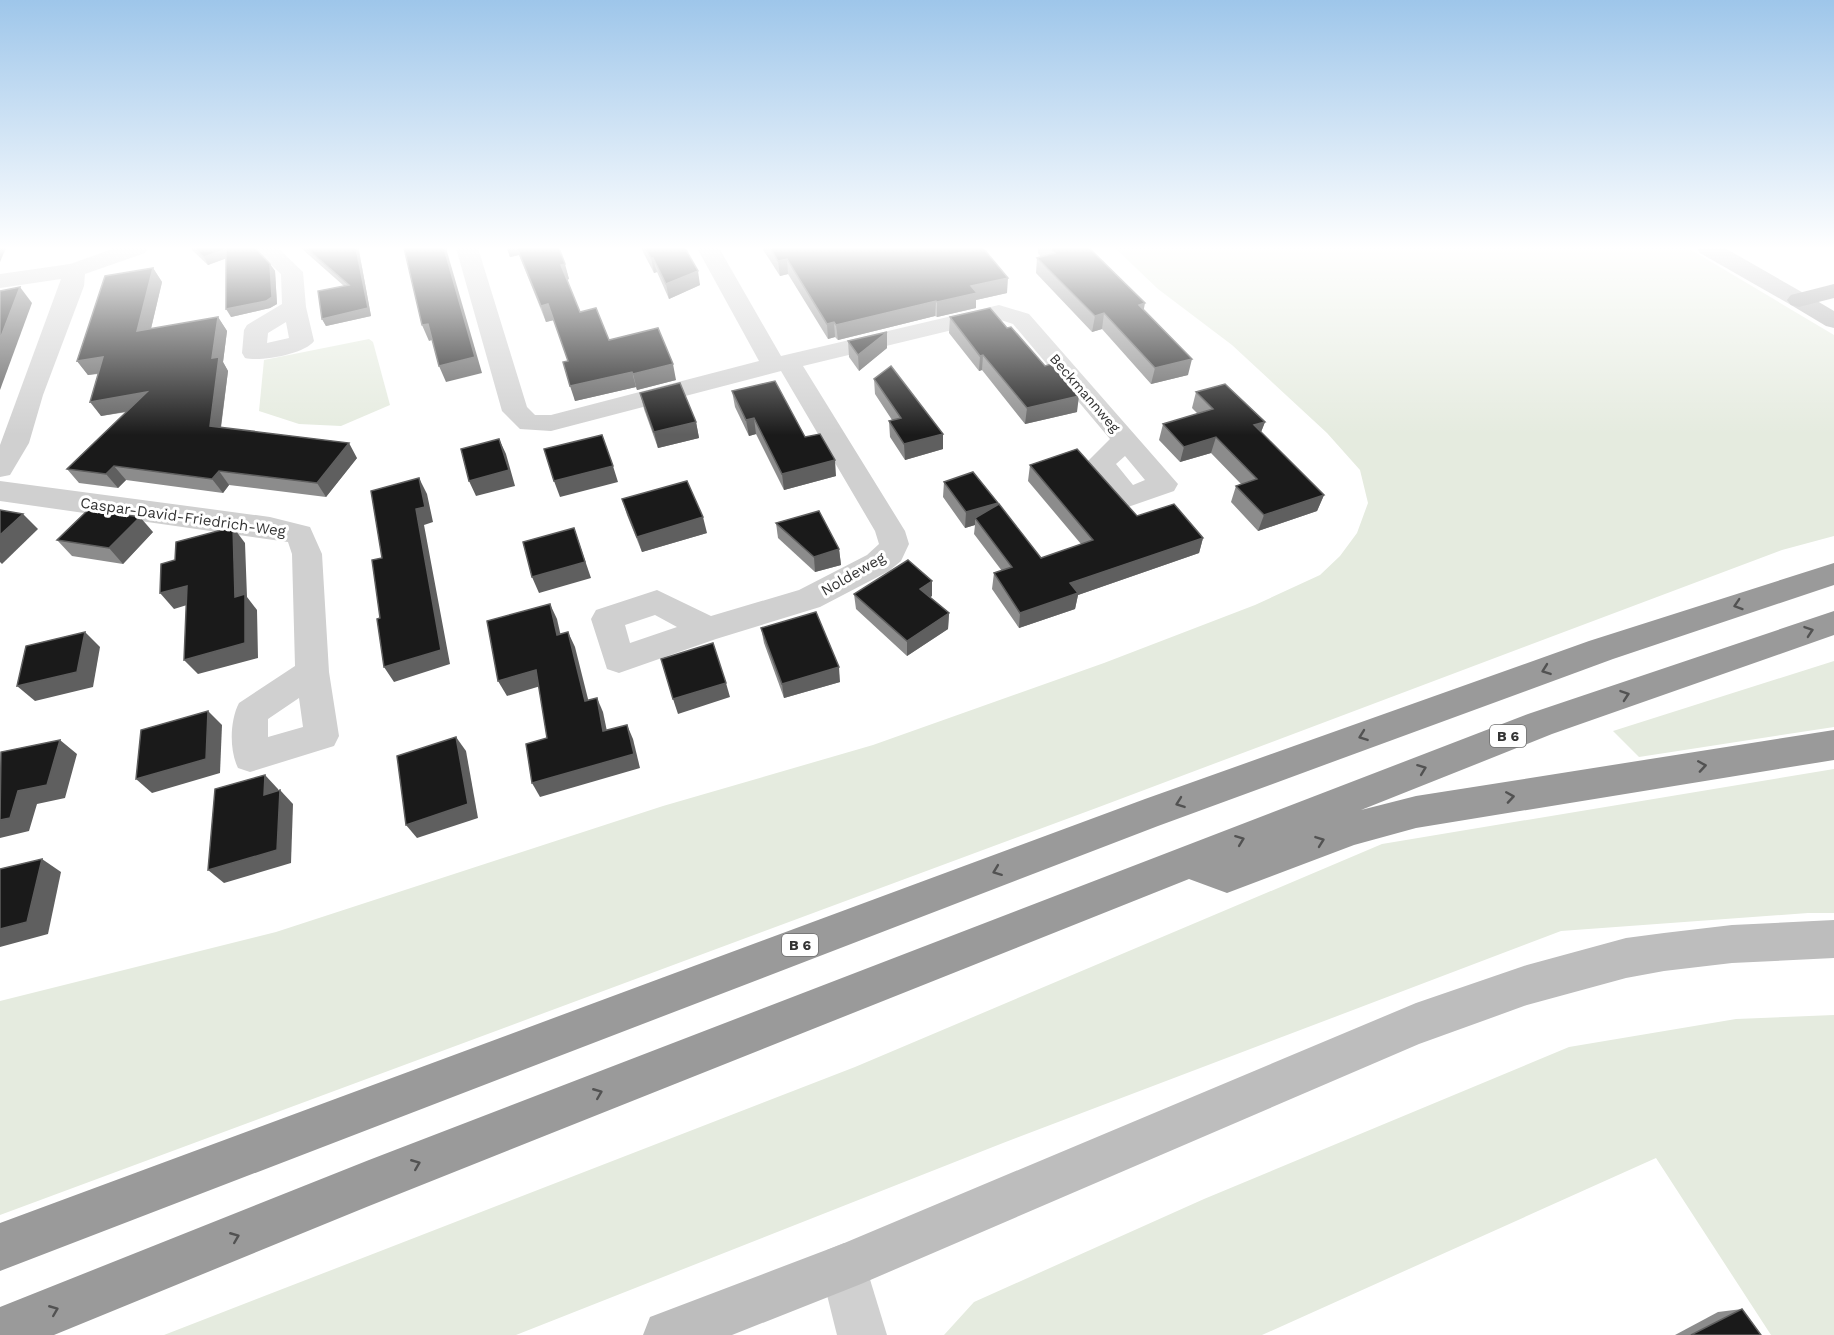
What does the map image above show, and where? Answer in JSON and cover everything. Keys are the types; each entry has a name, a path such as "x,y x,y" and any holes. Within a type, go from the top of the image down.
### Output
{"highway":[{"name":"B 6","path":"0,1246 1145,815 1601,650 1834,574"},
{"name":"B 6","path":"0,1332 1186,861 1540,724 1834,623"},
{"path":"1186,861 1227,875 1353,830 1416,812 1834,745"}],"main road":[{"path":"1816,310 1834,321"}],"street":[{"path":"0,468 15,443 30,395 63,310"},
{"name":"Beckmannweg","path":"485,310 515,411 529,423 551,423 781,363 999,312 1021,320 1126,440"},
{"path":"751,310 781,363"},
{"name":"Noldeweg","path":"708,629 809,599 878,563 890,553 894,544 890,531 781,363"},
{"name":"Caspar-David-Friedrich-Weg","path":"0,491 270,526 300,534 307,554 312,672"},
{"path":"668,1335 844,1268 1416,1024 1527,985 1626,958 1664,952 1732,944 1834,939"},
{"path":"844,1268 862,1335"}],"shaded area":[{"path":"1186,310 1793,310 1834,335 1834,536 1782,550 1099,807 0,1215 0,1001 276,932 663,806 873,745 1104,663 1255,605 1320,575 1340,556 1357,533 1368,503 1360,470 1327,433 1232,345"},
{"path":"369,339 373,342 390,405 341,426 299,424 259,411 264,360"},
{"path":"1834,661 1834,727 1639,757 1613,731"},
{"path":"1834,769 1834,913 1561,931 1003,1143 516,1335 164,1335 855,1067 1382,844"},
{"path":"1834,1015 1834,1335 1771,1335 1656,1158 1262,1335 944,1335 974,1302 1204,1199 1569,1047 1736,1019"}],"building":[{"path":"0,310 11,310 0,339"},
{"path":"94,310 142,310 137,331 218,317 212,358 219,357 210,426 349,443 317,483 219,471 212,479 114,466 106,474 67,469 147,392 90,402 103,357 77,361"},
{"path":"321,310 358,310 322,319"},
{"path":"419,310 462,310 475,357 439,366 428,324 422,325"},
{"path":"550,310 597,310 609,340 658,328 673,364 570,386 563,362 568,361"},
{"path":"819,310 897,310 836,325 834,322 827,324"},
{"path":"980,310 992,310 1007,328 1011,327 1045,366 1051,364 1079,396 1027,408 983,355 980,356 950,317"},
{"path":"1089,310 1144,310 1192,359 1155,368 1104,313 1095,316"},
{"path":"887,332 858,355 848,341"},
{"path":"891,366 943,434 904,444 889,421 901,418 874,379"},
{"path":"775,381 805,437 820,434 835,460 782,474 754,418 746,420 732,391"},
{"path":"680,383 696,422 654,432 640,393"},
{"path":"1225,384 1265,422 1254,425 1324,495 1264,515 1236,486 1257,479 1216,437 1184,447 1163,424 1213,409 1196,392"},
{"path":"602,435 613,466 554,481 544,449"},
{"path":"499,439 509,470 469,481 461,449"},
{"path":"1077,449 1137,516 1174,504 1203,538 1070,583 1078,593 1020,613 994,573 1012,567 975,518 999,504 1041,558 1093,540 1030,465"},
{"path":"973,472 998,503 966,512 944,482"},
{"path":"419,478 425,507 416,509 441,650 384,667 372,560 382,558 371,491"},
{"path":"687,481 703,517 637,537 622,499"},
{"path":"89,509 140,517 109,548 57,540"},
{"path":"0,510 23,514 0,535"},
{"path":"819,511 839,549 814,557 776,523"},
{"path":"233,527 235,597 245,594 245,643 184,660 187,586 160,593 161,564 175,560 176,542"},
{"path":"574,528 585,562 532,577 523,542"},
{"path":"908,560 932,581 920,589 949,613 907,641 854,594"},
{"path":"550,604 557,635 568,632 585,701 597,698 603,731 627,725 634,754 532,783 526,744 547,738 536,670 498,681 487,621"},
{"path":"816,612 839,667 782,684 761,628"},
{"path":"85,632 77,672 17,686 26,646"},
{"path":"713,643 726,683 673,699 661,659"},
{"path":"208,711 206,759 136,779 141,730"},
{"path":"456,737 468,804 406,825 397,756"},
{"path":"60,740 47,785 18,791 10,818 0,820 1,752"},
{"path":"265,775 264,795 280,790 277,850 208,870 215,789"},
{"path":"42,859 27,922 0,929 0,869"},
{"path":"1742,1309 1761,1335 1691,1335"}]}
